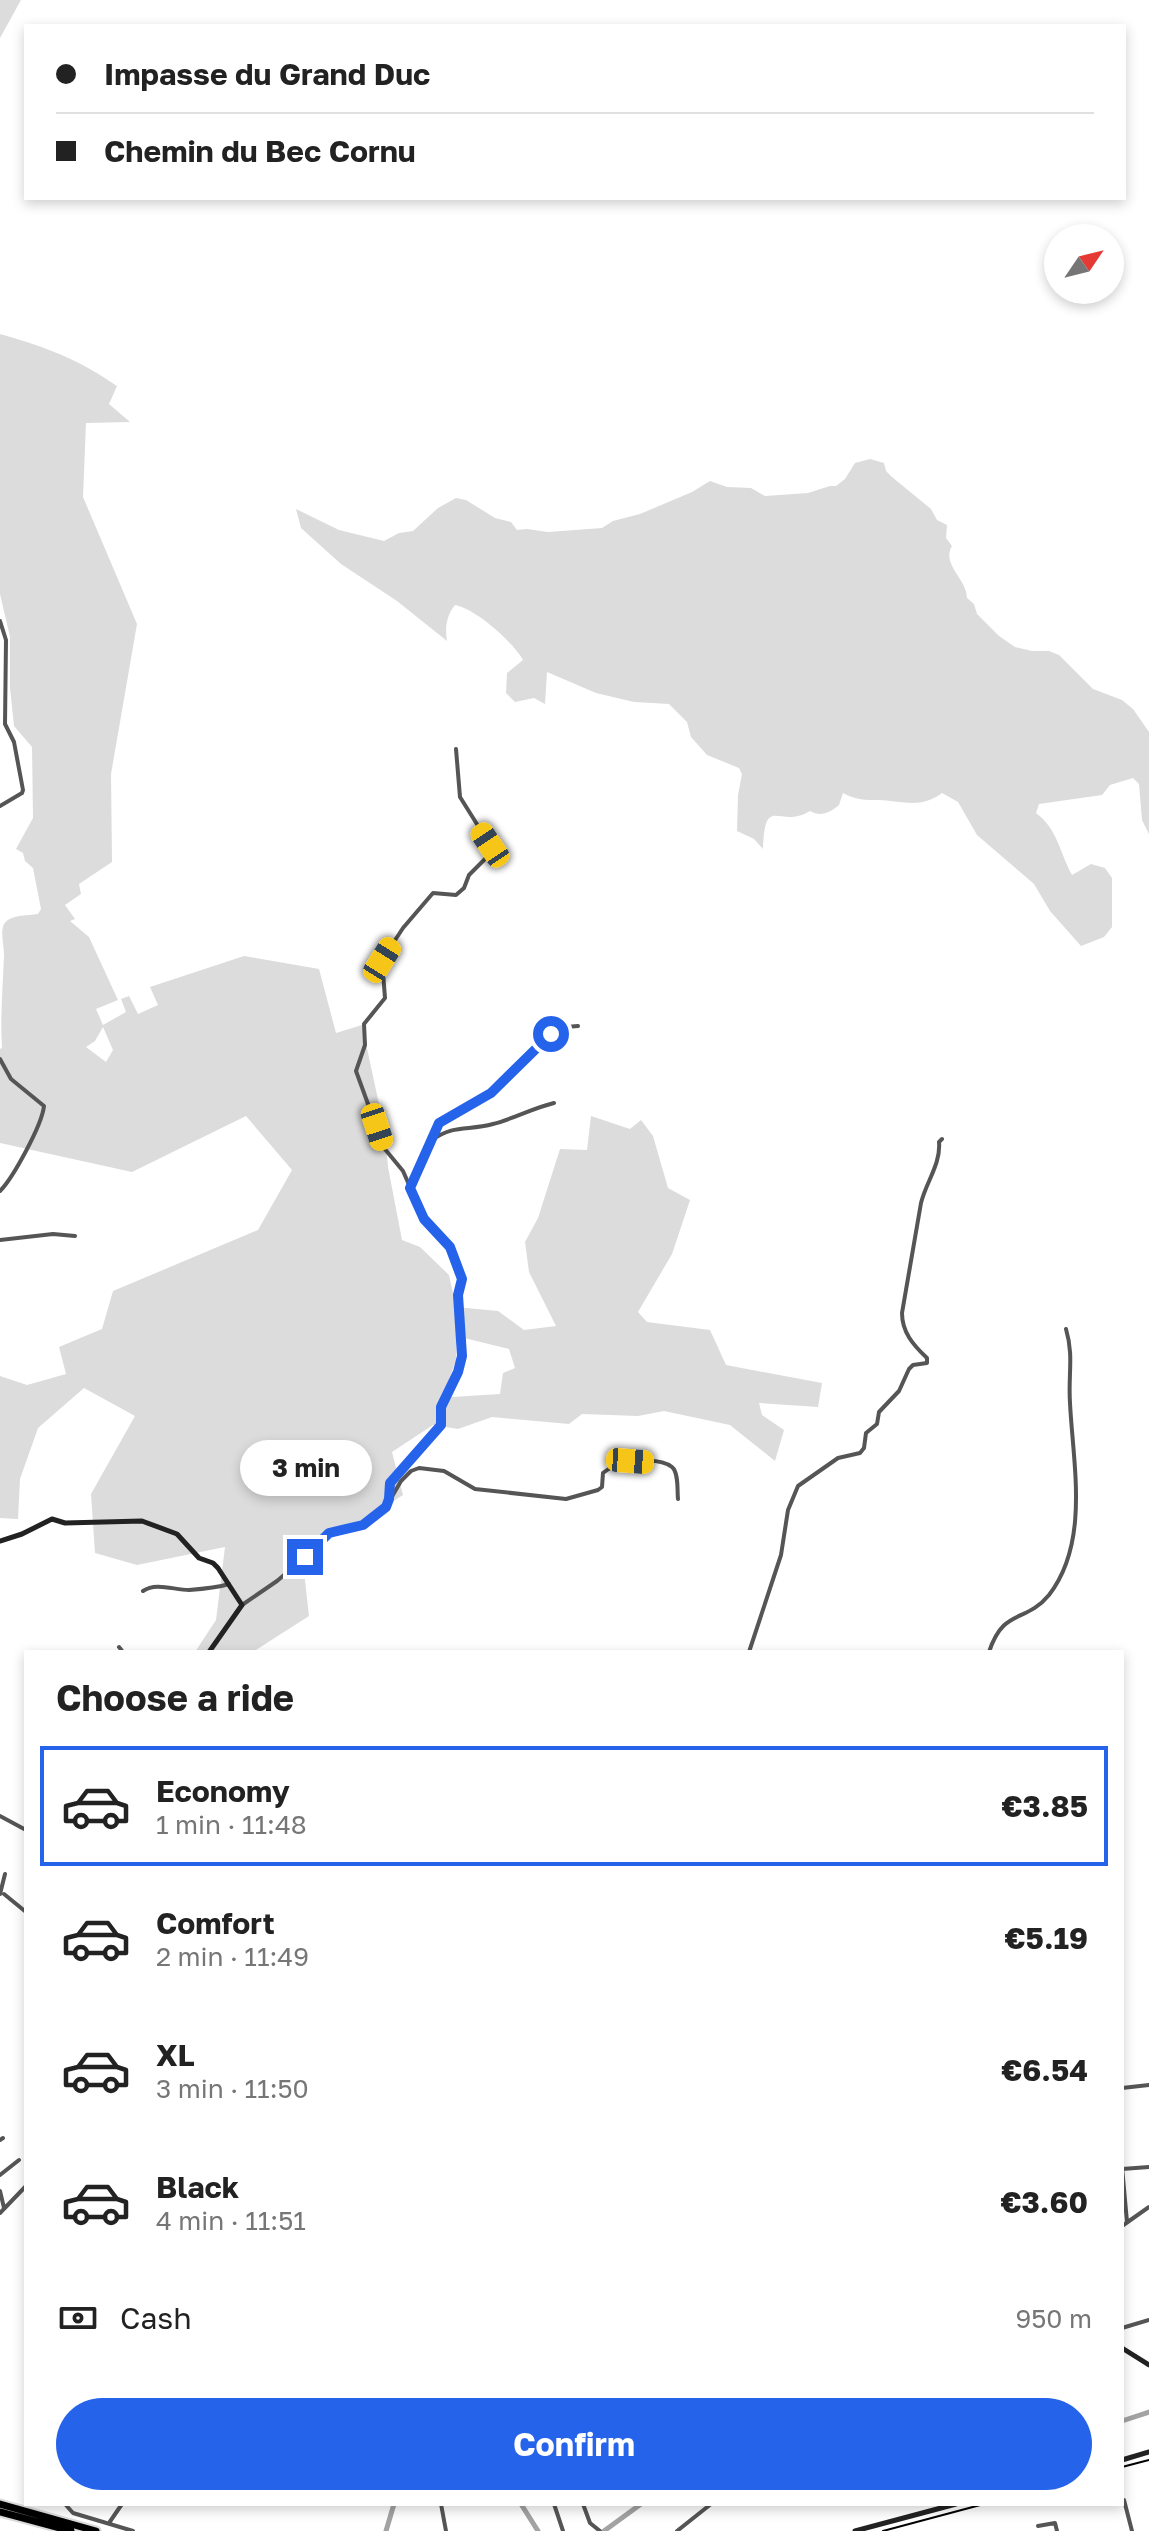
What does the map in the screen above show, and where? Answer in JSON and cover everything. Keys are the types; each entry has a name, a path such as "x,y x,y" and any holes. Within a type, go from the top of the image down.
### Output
{"highway":[{"path":"0,2504 96,2531"},
{"path":"0,2512 71,2531"}],"street":[{"path":"0,621 6,640 5,724 14,742 23,790 15,799 0,806"},
{"path":"389,1499 390,1483 441,1425 441,1407 462,1356 458,1295 462,1279 450,1247 424,1219 403,1171 384,1148 356,1071 365,1045 364,1024 385,998 382,960 403,928 433,893 456,895 464,888 469,875 492,852 458,792 456,749"},
{"path":"410,1188 439,1123 491,1093 545,1039 566,1027 578,1026"},
{"path":"0,1059 11,1079 44,1106 39,1125 20,1163 0,1191"},
{"path":"430,1142 443,1132 457,1127 492,1124 554,1103"},
{"path":"750,1650 781,1555 788,1510 798,1486 838,1458 860,1453 866,1433 877,1424 879,1412 899,1391 909,1369 913,1365 927,1363 927,1358 902,1324 902,1313 921,1203 940,1155 939,1142 942,1139"},
{"path":"0,1240 53,1234 75,1236"},
{"path":"990,1650 1001,1626 1048,1596 1069,1554 1075,1508 1069,1399 1072,1362 1066,1329"},
{"path":"210,1650 242,1605 277,1581 329,1533 363,1525 386,1507 401,1481 419,1468 444,1471 475,1489 566,1499 598,1490 602,1487 603,1473 621,1463 661,1463 671,1466 675,1473 678,1499"},
{"path":"0,1541 52,1519 65,1523 142,1521 177,1534 199,1558 213,1563 242,1605"},
{"path":"143,1591 153,1587 185,1590 229,1584"},
{"path":"0,1816 24,1829"},
{"path":"5,1874 2,1894 24,1910"},
{"path":"1124,2088 1149,2085"},
{"path":"0,2175 19,2160"},
{"path":"1124,2168 1149,2167"},
{"path":"2,2211 24,2188"},
{"path":"0,2191 2,2211"},
{"path":"1125,2224 1149,2207"},
{"path":"1124,2327 1149,2320"},
{"path":"1124,2349 1149,2365"},
{"path":"1124,2459 1149,2452"},
{"path":"1124,2500 1132,2531"},
{"path":"67,2506 73,2513 133,2531"},
{"path":"109,2523 121,2506"},
{"path":"441,2506 446,2531"},
{"path":"555,2506 563,2531"},
{"path":"584,2506 590,2523 600,2531"},
{"path":"677,2531 708,2506"},
{"path":"855,2531 949,2506"},
{"path":"1038,2526 1053,2522 1057,2531"}],"shaded area":[{"path":"0,0 21,0 0,38"},
{"path":"0,334 61,355 117,386 109,404 130,422 86,423 83,497 137,624 111,774 112,862 79,884 81,894 65,905 75,919 70,921 89,937 118,1000 96,1009 103,1025 126,1012 121,999 129,996 138,1014 158,1005 150,987 244,956 319,969 336,1033 362,1025 385,1132 388,1167 402,1240 420,1247 449,1275 456,1307 498,1311 524,1330 556,1326 529,1272 525,1242 538,1218 560,1149 587,1150 591,1116 630,1129 641,1120 653,1136 668,1188 690,1200 672,1254 638,1312 647,1322 710,1330 726,1365 822,1383 818,1407 759,1403 762,1415 784,1430 775,1461 730,1425 664,1411 638,1416 582,1414 569,1424 492,1417 458,1429 433,1425 392,1452 403,1495 302,1554 309,1616 256,1650 196,1650 216,1620 225,1547 137,1565 95,1553 91,1494 135,1416 84,1388 38,1428 20,1479 18,1519 0,1518 0,1376 27,1385 66,1374 59,1347 102,1329 113,1291 258,1230 292,1170 246,1116 132,1172 0,1143 3,927 11,918 38,914 41,909 33,868 25,861 23,853 16,849 33,818 32,747 14,726 10,637 0,594","holes":["103,1027 113,1050 106,1062 86,1047 95,1041","456,1336 509,1349 515,1368 503,1373 500,1394 452,1397 439,1407 456,1360"]},
{"path":"870,459 884,463 892,477 931,509 937,520 947,525 946,538 952,546 950,559 967,598 974,604 977,614 999,636 1015,647 1059,655 1093,689 1122,700 1133,709 1149,732 1149,834 1142,820 1139,784 1133,778 1110,785 1102,795 1039,804 1036,813 1049,826 1072,875 1091,864 1105,868 1112,878 1112,927 1104,937 1081,946 1050,911 1034,884 977,835 958,802 942,793 927,801 912,803 861,799 843,793 839,805 825,813 810,811 799,816 771,817 764,832 763,849 754,839 737,831 742,774 739,768 707,755 691,737 687,722 669,704 634,702 596,693 547,672 545,704 534,698 515,702 506,693 507,673 523,660 493,627 455,605 447,622 447,641 397,601 341,564 301,528 296,509 339,530 384,541 399,533 413,531 438,508 456,498 466,500 495,518 511,522 517,530 548,532 602,528 613,521 640,514 692,492 710,481 727,487 751,488 765,496 808,493 836,486 845,479 855,463"}],"waterway":[{"path":"1124,2420 1149,2412"},
{"path":"386,2531 393,2506"},
{"path":"522,2506 538,2531"},
{"path":"604,2531 638,2506"}],"tram line":[{"path":"1124,2466 1149,2460"},
{"path":"883,2531 977,2506"}],"route":[{"path":"305,1557 329,1533 363,1525 386,1507 390,1483 441,1425 441,1407 462,1356 458,1295 462,1279 450,1247 424,1219 410,1188 435,1127 491,1093 551,1034"}]}
